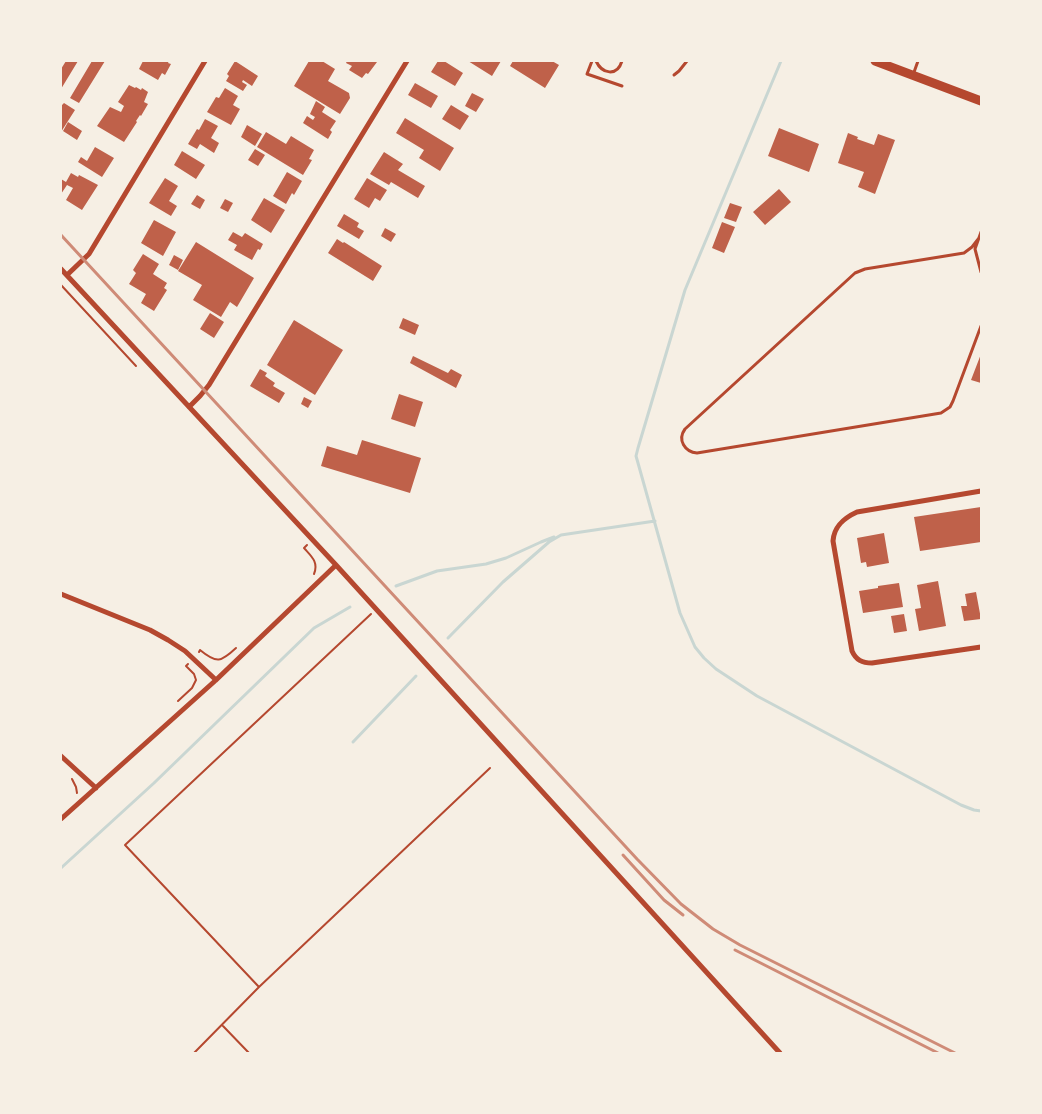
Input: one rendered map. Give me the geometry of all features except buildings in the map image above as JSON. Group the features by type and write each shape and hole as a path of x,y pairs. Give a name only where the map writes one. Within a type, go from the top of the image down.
{"main road":[{"path":"874,61 981,101"}],"street":[{"path":"68,275 88,254 205,61"},
{"path":"189,407 209,386 407,61"},
{"path":"61,268 336,565 780,1053"},
{"path":"981,491 857,512 845,518 838,526 833,541 852,651 854,656 861,662 872,663 981,647"},
{"path":"61,819 216,680 336,565"},
{"path":"61,594 150,630 185,651 216,680"},
{"path":"61,756 96,788"}],"lane":[{"path":"622,61 618,69 607,72 594,61 588,74 622,86"},
{"path":"674,75 687,61"},
{"path":"913,75 918,61"},
{"path":"981,232 975,249 981,272"},
{"path":"979,238 968,250 959,254 855,272 685,429 682,436 683,444 688,450 697,453 941,413 946,411 953,401 981,326"}],"path":[{"path":"61,285 136,366"},
{"path":"307,545 304,548 313,558 316,566 312,577"},
{"path":"259,987 125,845 376,609"},
{"path":"197,654 200,650 211,659 220,660 240,644"},
{"path":"175,704 192,688 195,682 196,677 186,666 189,663"},
{"path":"194,1053 259,987 490,768"},
{"path":"67,773 75,783 77,790 75,797"},
{"path":"222,1025 249,1053"}],"waterway":[{"path":"781,61 685,290 636,456 680,613 695,647 704,658 716,669 757,696 961,805 981,811"},
{"path":"448,638 503,582 549,542 561,535 655,521"},
{"path":"396,586 437,571 486,564 506,558 554,537"},
{"path":"61,868 154,783 314,628 350,607"},
{"path":"353,742 416,676"}],"railway":[{"path":"61,235 637,859 681,904 713,929 740,945 955,1053"},
{"path":"623,855 664,900 683,915"},
{"path":"735,950 938,1053"}]}
